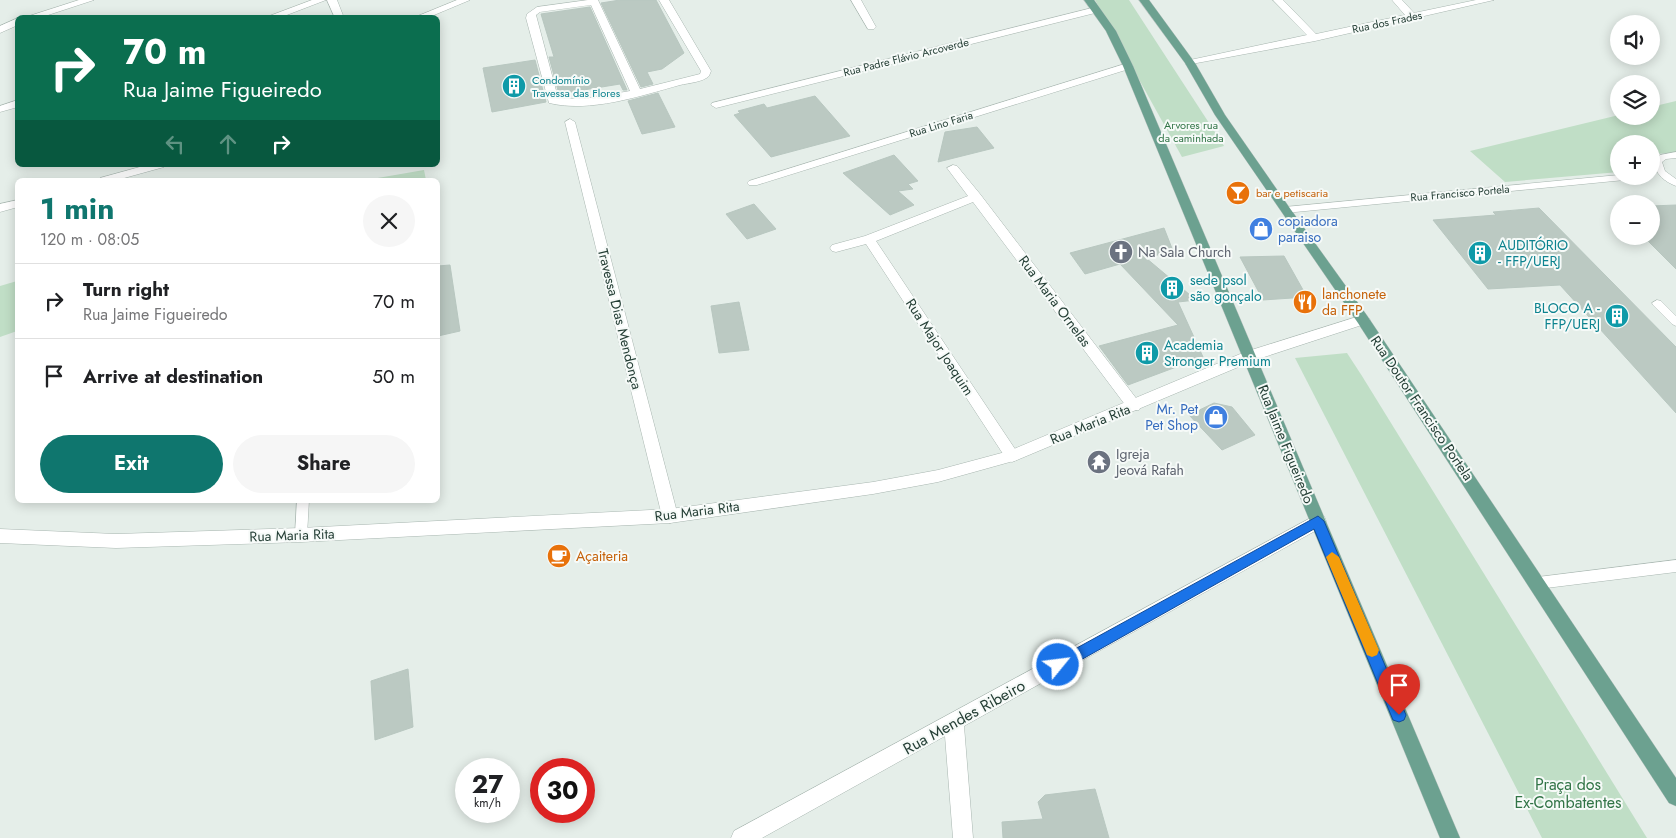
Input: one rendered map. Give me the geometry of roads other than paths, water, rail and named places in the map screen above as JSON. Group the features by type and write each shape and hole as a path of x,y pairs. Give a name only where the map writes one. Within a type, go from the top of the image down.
{"main road":[{"name":"Rua Doutor Francisco Portela","path":"1144,0 1190,63 1220,115 1363,320 1538,583 1676,796"},
{"name":"Rua Jaime Figueiredo","path":"1092,5 1111,31 1128,66 1450,838"}],"street":[{"path":"38,15 90,0"},
{"path":"277,15 321,0"},
{"path":"332,0 339,15"},
{"path":"425,15 465,0"},
{"path":"636,92 593,1 537,10 530,18 553,100 572,103 636,92 704,76 706,71 664,0"},
{"path":"856,0 871,27"},
{"path":"1278,0 1315,38"},
{"path":"1397,0 1412,17"},
{"name":"Rua dos Frades","path":"1190,63 1489,0"},
{"name":"Rua Padre Flávio Arcoverde","path":"716,105 1092,5"},
{"path":"0,30 15,22"},
{"name":"Rua Lino Faria","path":"753,183 1128,66"},
{"path":"0,109 15,104"},
{"name":"Travessa Dias Mendonça","path":"570,122 670,516"},
{"path":"111,178 153,167"},
{"name":"Rua Maria Ornelas","path":"953,168 1134,406"},
{"path":"836,248 869,239 976,197"},
{"path":"0,208 15,204"},
{"name":"Rua Major Joaquim","path":"869,239 1012,456"},
{"name":"Rua Maria Rita","path":"0,536 116,541 301,535 670,516 938,476 1012,456 1250,356 1363,320"},
{"name":"Rua Mendes Ribeiro","path":"741,838 954,723 1318,521"},
{"path":"954,723 963,838"}],"lane":[{"path":"1676,155 1663,157 1658,162 1658,167 1662,174 1676,183"},
{"name":"Rua Francisco Portela","path":"1285,210 1610,178"},
{"path":"1657,303 1676,322"},
{"path":"301,535 303,503"},
{"path":"1538,583 1676,566"}],"place":[{"name":"Condomínio Travessa das Flores","path":"514,86"},
{"name":"bar e petiscaria","path":"1238,193"},
{"name":"copiadora paraiso","path":"1261,229"},
{"name":"Na Sala Church","path":"1121,252"},
{"name":"AUDITÓRIO - FFP/UERJ","path":"1480,253"},
{"name":"sede psol são gonçalo","path":"1172,288"},
{"name":"lanchonete da FFP","path":"1305,302"},
{"name":"BLOCO A - FFP/UERJ","path":"1617,316"},
{"name":"Academia Stronger Premium","path":"1147,353"},
{"name":"Mr. Pet Pet Shop","path":"1216,417"},
{"name":"Igreja Jeová Rafah","path":"1099,462"},
{"name":"Açaiteria","path":"559,556"}],"park label":[{"name":"Arvores rua da caminhada","path":"1191,131"},
{"name":"Praça dos Ex-Combatentes","path":"1568,793"}]}
